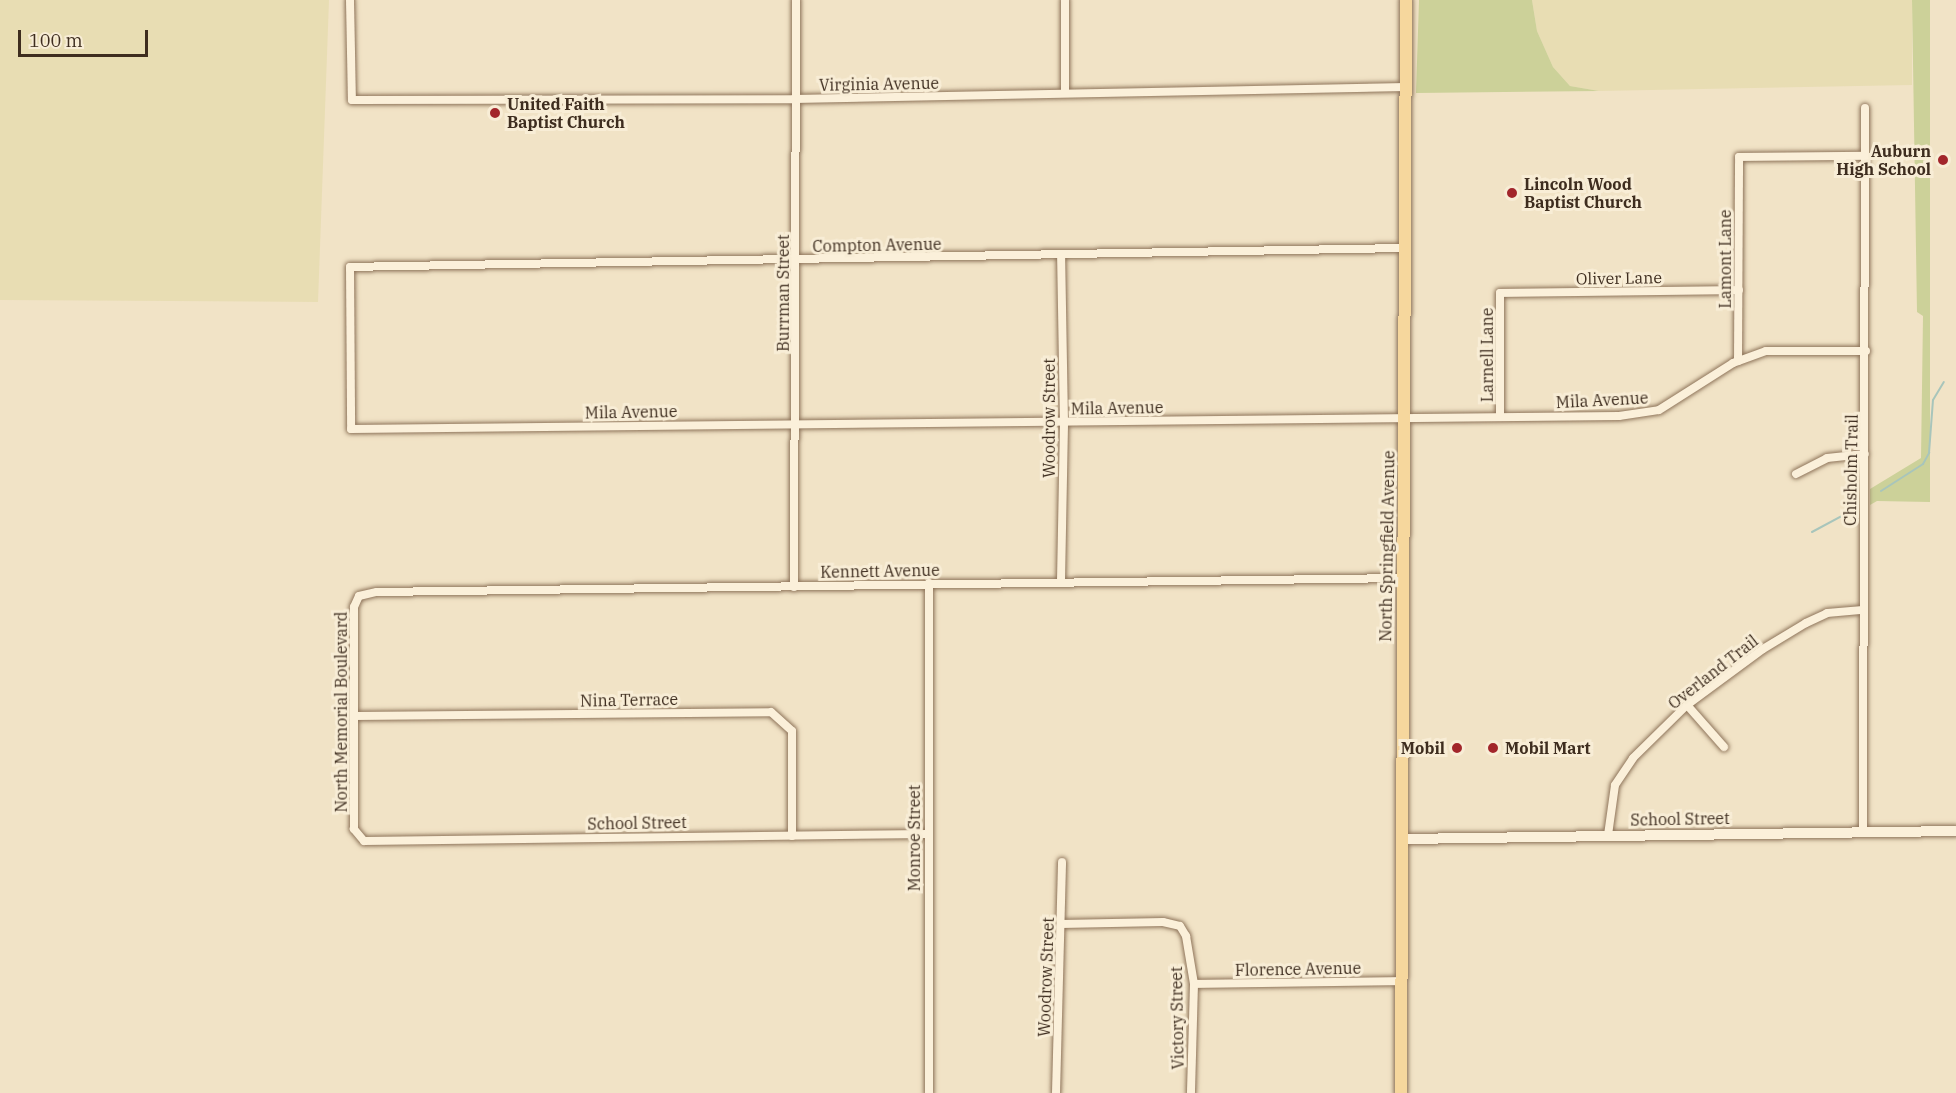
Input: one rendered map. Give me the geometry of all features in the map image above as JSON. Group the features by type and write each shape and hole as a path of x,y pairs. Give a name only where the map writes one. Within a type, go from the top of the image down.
{"main road":[{"name":"North Springfield Avenue","path":"1401,1093 1404,839 1402,579 1405,417 1403,248 1406,0"},
{"name":"School Street","path":"1404,839 1956,831"}],"street":[{"name":"Virginia Avenue","path":"351,0 352,100 794,99 1406,87"},
{"name":"Burrman Street","path":"794,587 797,259 794,99 796,0"},
{"path":"1065,0 1065,93"},
{"name":"Chisholm Trail","path":"1863,832 1865,108"},
{"name":"Lamont Lane","path":"1738,361 1739,157 1865,156"},
{"name":"Compton Avenue","path":"351,429 350,267 1061,256 1403,248"},
{"name":"Woodrow Street","path":"1061,256 1064,422 1061,581"},
{"name":"Oliver Lane","path":"1500,292 1739,290"},
{"name":"Larnell Lane","path":"1500,292 1500,417"},
{"name":"Mila Avenue","path":"351,429 1619,416 1659,410 1738,361 1766,351 1866,351"},
{"path":"1796,474 1827,458 1865,454"},
{"name":"Kennett Avenue","path":"359,596 377,591 794,587 1061,581 1402,579"},
{"name":"Monroe Street","path":"929,583 927,834 929,1093"},
{"name":"North Memorial Boulevard","path":"354,829 354,607 359,596"},
{"name":"Overland Trail","path":"1608,835 1615,785 1633,758 1687,705 1763,649 1806,623 1827,613 1863,610"},
{"path":"1687,705 1724,747"},
{"name":"Nina Terrace","path":"354,716 771,712 792,731 792,836"},
{"name":"School Street","path":"354,829 364,841 927,834"},
{"name":"Woodrow Street","path":"1056,1093 1062,862"},
{"name":"Victory Street","path":"1061,924 1163,922 1180,926 1186,936 1194,984 1191,1093"},
{"name":"Florence Avenue","path":"1194,984 1402,981"}],"shaded area":[{"path":"0,0 329,0 318,302 0,300"},
{"path":"1532,0 1912,0 1912,85 1599,91 1570,86 1553,67 1537,31"}],"green space":[{"path":"1419,0 1532,0 1537,31 1553,67 1570,86 1599,91 1416,93"},
{"path":"1912,0 1930,0 1930,502 1877,501 1870,505 1870,489 1921,458 1923,316 1917,312"}],"waterway":[{"path":"1881,491 1923,464 1929,453 1933,400 1944,382"},
{"path":"1812,532 1849,512"}],"place":[{"name":"United Faith Baptist Church","path":"495,113"},
{"name":"Auburn High School","path":"1943,160"},
{"name":"Lincoln Wood Baptist Church","path":"1512,193"},
{"name":"Mobil","path":"1457,748"},
{"name":"Mobil Mart","path":"1493,748"}]}
